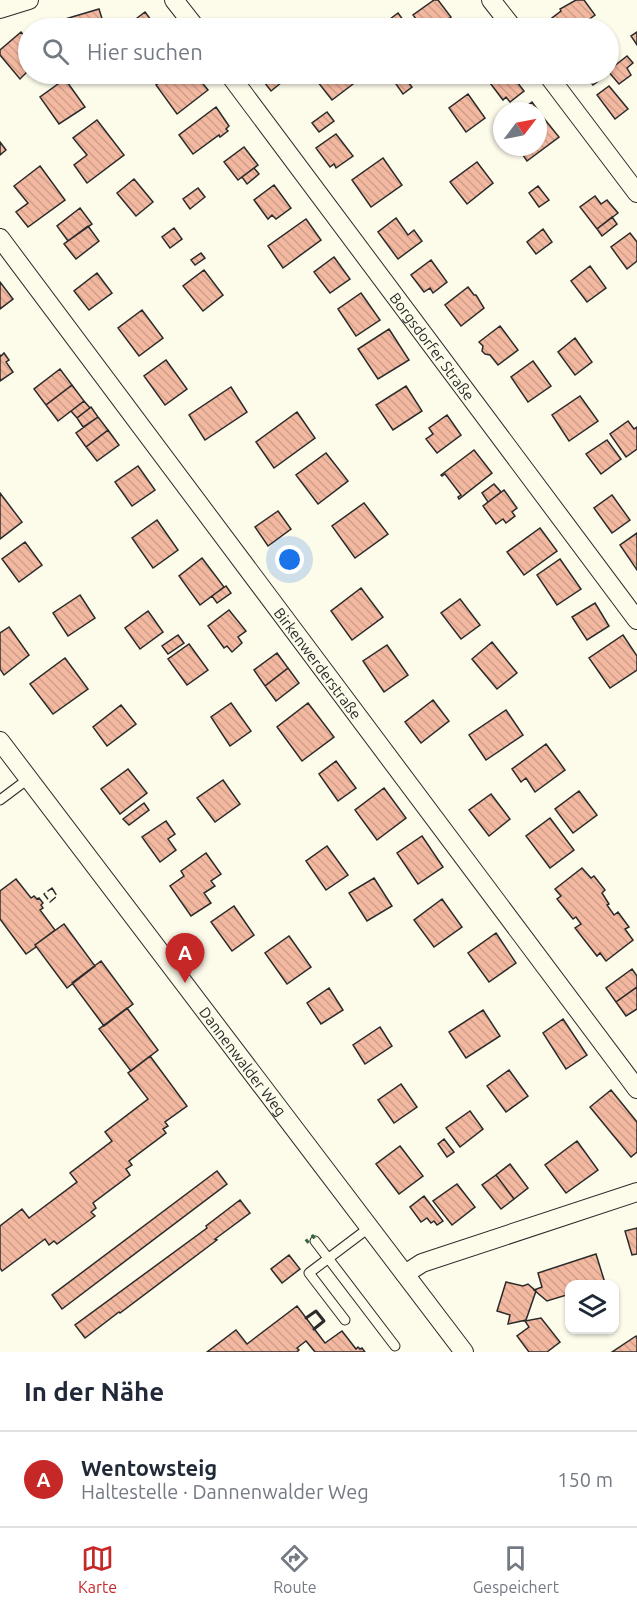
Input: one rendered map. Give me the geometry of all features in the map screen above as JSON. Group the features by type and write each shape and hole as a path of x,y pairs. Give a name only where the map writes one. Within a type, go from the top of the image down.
{"street":[{"path":"0,9 29,0"},
{"path":"174,0 188,18"},
{"path":"491,0 505,18"},
{"name":"Borgsdorfer Straße","path":"236,84 637,620"},
{"path":"555,84 637,193"},
{"name":"Birkenwerderstraße","path":"0,238 637,1089"},
{"name":"Dannenwalder Weg","path":"0,741 464,1352"},
{"path":"405,1274 422,1263 637,1192"}],"lane":[{"path":"0,800 28,779"},
{"path":"345,1320 309,1273 370,1227"},
{"path":"315,1241 395,1346"}],"building":[{"path":"434,0 438,0 451,17 415,18 413,15"},
{"path":"576,0 584,0 595,15 591,18 552,18 561,11 560,9"},
{"path":"99,9 102,18 69,18"},
{"path":"145,12 150,18 137,18"},
{"path":"398,13 402,18 391,18"},
{"path":"637,32 637,45 631,36"},
{"path":"18,35 18,77 0,55 0,50"},
{"path":"627,56 633,63 627,68 631,75 619,84 619,62"},
{"path":"58,84 69,84 85,107 59,124 40,97"},
{"path":"203,84 208,90 177,114 156,85"},
{"path":"266,84 280,84 271,91"},
{"path":"319,84 353,84 332,100"},
{"path":"396,84 410,84 412,87 403,94"},
{"path":"491,84 519,84 524,91 510,102 506,97 503,100"},
{"path":"609,86 628,109 615,119 597,95"},
{"path":"468,94 485,118 466,132 449,108"},
{"path":"216,107 229,126 226,129 228,131 193,154 179,135"},
{"path":"327,112 334,121 319,132 312,123"},
{"path":"97,120 124,155 87,183 74,165 87,155 73,138"},
{"path":"547,122 559,137 547,146"},
{"path":"336,134 353,156 336,168 334,164 330,167 316,148"},
{"path":"0,142 6,150 0,155"},
{"path":"244,147 258,165 238,180 224,162"},
{"path":"524,156 534,156 527,161"},
{"path":"383,158 402,185 371,207 352,180"},
{"path":"477,162 493,183 467,204 450,182"},
{"path":"40,166 65,200 28,227 16,212 28,203 14,186"},
{"path":"254,168 259,174 247,184 242,177"},
{"path":"134,179 153,202 136,216 117,193"},
{"path":"274,185 291,208 276,219 272,215 268,219 254,200"},
{"path":"538,186 549,200 539,207 529,193"},
{"path":"198,188 205,197 190,209 183,199"},
{"path":"595,196 601,204 607,200 618,213 597,229 580,207"},
{"path":"80,208 92,224 68,241 57,226"},
{"path":"612,217 617,224 602,236 597,229"},
{"path":"396,218 408,235 414,230 422,241 398,259 378,232"},
{"path":"306,219 321,240 283,268 268,246"},
{"path":"88,226 99,241 76,259 64,244"},
{"path":"174,228 182,239 170,248 162,237"},
{"path":"543,229 552,242 536,254 527,242"},
{"path":"630,233 637,242 637,261 627,269 611,247"},
{"path":"201,253 205,258 195,265 191,260"},
{"path":"334,257 350,279 330,293 314,272"},
{"path":"431,260 447,282 433,293 430,288 424,292 411,275"},
{"path":"590,266 606,288 587,302 571,281"},
{"path":"204,270 223,295 203,311 183,286"},
{"path":"97,273 112,293 89,310 74,291"},
{"path":"0,282 13,299 0,309"},
{"path":"468,287 484,308 461,326 445,305"},
{"path":"361,293 380,320 356,336 338,309"},
{"path":"142,310 163,338 139,356 118,328"},
{"path":"500,326 518,350 498,365 490,355 482,351 483,346 479,342"},
{"path":"389,329 409,360 378,379 358,349"},
{"path":"575,338 592,362 575,375 558,352"},
{"path":"4,353 9,360 6,362 13,372 0,381 0,355"},
{"path":"166,360 187,389 165,405 144,376"},
{"path":"533,361 551,386 528,402 511,377"},
{"path":"60,369 72,385 46,405 34,389"},
{"path":"72,385 84,401 58,421 46,405"},
{"path":"406,386 422,411 393,430 376,405"},
{"path":"231,387 247,412 205,440 189,415"},
{"path":"580,396 598,421 569,441 552,415"},
{"path":"84,401 90,408 77,418 71,411"},
{"path":"91,407 98,417 83,427 77,418"},
{"path":"297,412 315,438 274,468 256,442"},
{"path":"447,415 461,435 437,453 426,439 433,434 429,428"},
{"path":"98,417 108,430 86,447 76,433"},
{"path":"628,421 634,429 637,427 637,449 626,457 610,434"},
{"path":"108,430 119,445 97,461 86,447"},
{"path":"607,440 621,459 601,474 586,454"},
{"path":"474,450 492,473 459,499 461,495 445,474 441,475"},
{"path":"326,453 348,481 318,504 296,475"},
{"path":"138,466 155,490 132,506 115,482"},
{"path":"494,484 501,492 488,502 482,493"},
{"path":"504,490 517,508 512,512 515,516 506,523 503,519 496,524 483,506"},
{"path":"0,493 22,522 0,539"},
{"path":"612,495 630,520 612,533 594,508"},
{"path":"364,503 388,534 355,558 332,526"},
{"path":"278,511 291,529 268,546 255,527"},
{"path":"157,520 178,550 153,568 132,538"},
{"path":"540,528 557,551 524,575 507,552"},
{"path":"637,533 637,570 620,545"},
{"path":"25,542 42,565 19,582 2,559"},
{"path":"202,558 224,587 200,605 179,576"},
{"path":"560,559 581,589 557,605 537,575"},
{"path":"226,586 231,593 217,603 212,596"},
{"path":"361,588 383,617 352,640 331,611"},
{"path":"80,595 95,618 68,636 53,613"},
{"path":"460,599 480,625 461,639 441,613"},
{"path":"595,603 609,626 587,640 572,617"},
{"path":"229,610 246,631 238,637 242,643 232,652 227,646 224,648 208,626"},
{"path":"148,611 163,632 140,649 125,628"},
{"path":"9,627 29,655 4,675 0,669 0,633"},
{"path":"178,635 184,643 168,654 162,646"},
{"path":"623,635 637,656 637,670 610,688 589,658"},
{"path":"492,642 517,673 497,689 472,659"},
{"path":"189,644 208,670 187,685 168,659"},
{"path":"387,645 408,675 384,692 363,661"},
{"path":"277,653 288,668 265,686 254,670"},
{"path":"65,658 88,689 53,714 30,684"},
{"path":"288,668 299,683 276,701 265,686"},
{"path":"433,700 449,721 421,743 405,722"},
{"path":"231,703 251,731 230,746 211,717"},
{"path":"308,703 334,737 302,761 277,727"},
{"path":"121,705 136,724 107,746 93,727"},
{"path":"506,710 523,735 486,760 469,735"},
{"path":"546,744 565,770 535,792 526,778 521,782 512,769"},
{"path":"336,761 356,788 338,801 319,774"},
{"path":"128,769 147,793 120,814 101,789"},
{"path":"223,780 240,804 215,822 197,798"},
{"path":"384,788 406,818 377,840 355,810"},
{"path":"579,791 597,815 573,833 555,809"},
{"path":"491,794 510,819 489,836 469,810"},
{"path":"144,803 149,810 129,825 123,819"},
{"path":"550,818 574,850 550,868 526,836"},
{"path":"166,821 175,834 168,839 176,850 160,862 142,837"},
{"path":"422,836 443,867 418,884 397,853"},
{"path":"327,846 348,875 326,890 306,861"},
{"path":"206,853 221,874 211,881 215,886 204,893 211,903 191,916 170,886 184,876 181,871"},
{"path":"582,868 591,878 594,876 605,890 602,893 609,904 607,905 614,915 618,912 629,927 625,929 633,940 606,961 600,953 597,956 575,928 581,924 576,917 573,919 557,899 561,896 555,889"},
{"path":"374,878 392,906 367,921 349,893"},
{"path":"16,879 31,898 34,896 39,898 43,903 41,905 43,908 40,910 55,930 26,954 0,919 0,891"},
{"path":"442,899 462,927 434,947 414,920"},
{"path":"234,906 254,935 232,951 211,922"},
{"path":"64,924 95,966 67,988 35,945"},
{"path":"496,933 516,963 489,982 468,953"},
{"path":"289,936 311,967 287,984 265,953"},
{"path":"101,961 133,1004 104,1026 72,983"},
{"path":"632,969 637,976 637,987 616,1002 606,988"},
{"path":"637,987 637,1009 626,1016 616,1002"},
{"path":"329,988 343,1010 321,1024 307,1003"},
{"path":"127,1008 158,1050 131,1071 99,1029"},
{"path":"483,1010 500,1036 466,1058 449,1032"},
{"path":"563,1019 587,1055 566,1069 543,1033"},
{"path":"380,1027 392,1046 365,1064 353,1045"},
{"path":"150,1056 187,1106 165,1122 168,1126 163,1129 166,1133 129,1161 132,1165 126,1169 130,1175 93,1203 96,1208 91,1212 95,1216 57,1244 54,1241 49,1245 45,1239 2,1271 0,1268 0,1226 22,1209 29,1218 77,1182 70,1173 112,1141 105,1132 148,1099 128,1073"},
{"path":"509,1070 528,1096 506,1112 487,1086"},
{"path":"401,1084 417,1107 394,1123 378,1100"},
{"path":"611,1090 637,1122 637,1152 631,1157 590,1107"},
{"path":"470,1111 483,1129 460,1147 446,1128"},
{"path":"444,1139 454,1152 447,1157 438,1144"},
{"path":"577,1141 598,1170 566,1193 545,1165"},
{"path":"400,1146 423,1176 399,1194 376,1164"},
{"path":"510,1164 528,1188 514,1199 496,1175"},
{"path":"217,1171 227,1184 62,1309 52,1295"},
{"path":"496,1175 514,1199 501,1209 482,1185"},
{"path":"457,1184 475,1207 452,1225 433,1201"},
{"path":"424,1196 443,1221 437,1225 434,1221 431,1223 427,1218 421,1222 410,1207"},
{"path":"240,1200 250,1213 85,1338 75,1325 207,1228 206,1226"},
{"path":"637,1228 637,1254 632,1255 625,1231"},
{"path":"596,1254 604,1280 565,1280 565,1296 547,1301 534,1290 542,1287 538,1273"},
{"path":"289,1255 300,1269 282,1283 271,1269"},
{"path":"506,1282 523,1286 528,1284 536,1291 526,1320 508,1324 510,1315 497,1311"},
{"path":"297,1306 325,1343 342,1331 356,1349 362,1348 365,1352 315,1352 306,1341 297,1348 299,1350 297,1352 207,1352 236,1330 247,1344"},
{"path":"541,1318 560,1342 547,1352 529,1352 517,1336 529,1327 525,1321"},
{"path":"636,1336 637,1352 612,1352"}],"hedge":[{"path":"306,1242 318,1233"}],"fence":[{"path":"52,888 57,896 50,902 44,894 52,888"}],"wall":[{"path":"306,1318 316,1311 324,1321 314,1329"}],"place":[{"name":"Wentowsteig","path":"185,983"}]}
